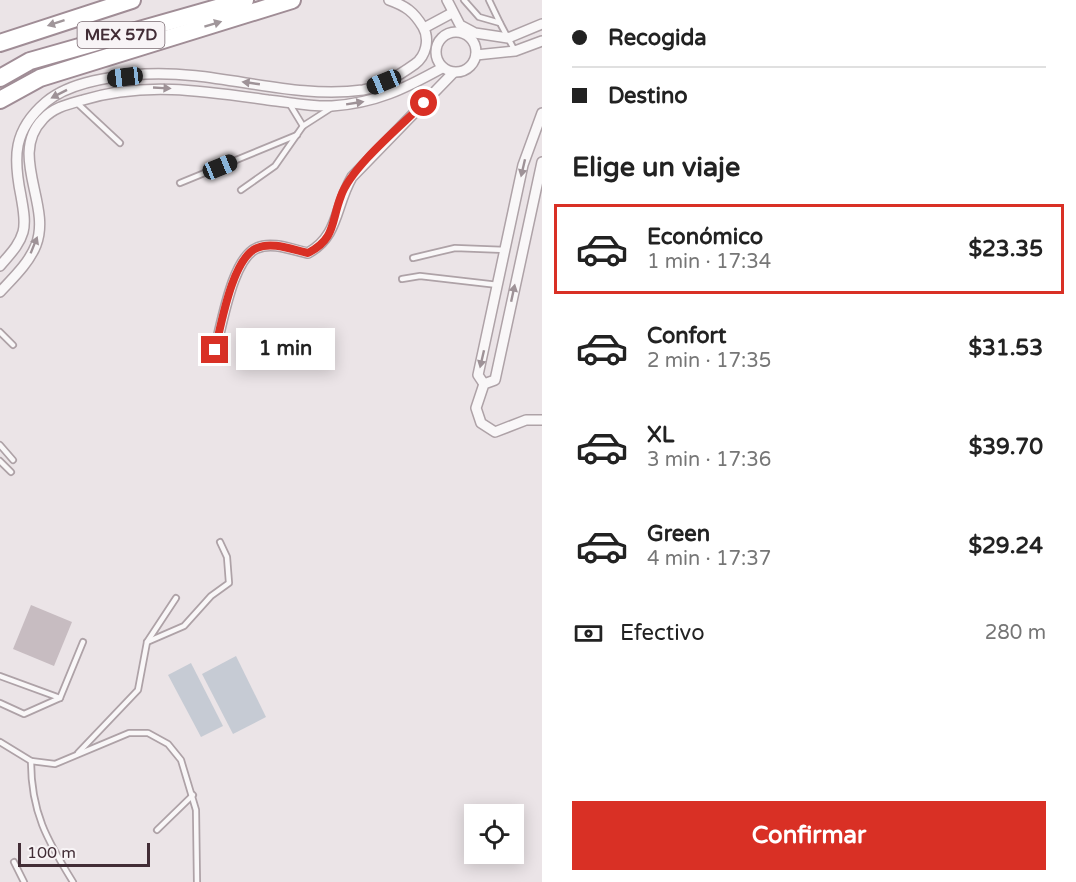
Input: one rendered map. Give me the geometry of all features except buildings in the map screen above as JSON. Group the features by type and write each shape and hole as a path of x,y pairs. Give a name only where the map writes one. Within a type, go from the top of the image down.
{"highway":[{"name":"MEX 57D","path":"0,43 132,0"},
{"name":"MEX 57D","path":"0,78 30,61 245,0"},
{"path":"0,100 40,78 292,0"}],"street":[{"path":"0,266 18,244 23,231 23,206 15,152 24,129 45,103 56,95 77,86 104,79 145,74 195,75 317,91 365,89 402,73 420,60 426,50 427,38 424,28 409,8 389,0"},
{"path":"447,0 460,29 473,35 508,38 542,24"},
{"path":"424,28 452,13"},
{"path":"427,38 443,36 460,29"},
{"path":"215,350 237,272 248,255 258,247 277,246 308,253 322,246 334,226 341,195 352,177 453,73 466,70 476,56 473,35"},
{"path":"443,36 437,45 436,55 442,68 453,73"},
{"path":"476,56 515,51 542,40"},
{"path":"426,50 436,55"},
{"path":"0,292 19,272 36,246 41,223 30,176 29,149 36,126 51,111 109,92 156,87 289,103 335,105 385,97 442,68"},
{"path":"104,79 109,92"},
{"path":"268,99 273,86"},
{"path":"484,384 478,375 523,165 542,113"},
{"path":"484,384 495,380 542,162"},
{"path":"513,219 528,222"},
{"path":"484,384 476,408 481,423 495,432 526,420 542,420"}],"lane":[{"path":"464,0 479,17 500,23"},
{"path":"489,0 515,51"},
{"path":"76,102 120,143"},
{"path":"289,103 303,126"},
{"path":"241,190 275,166 303,126 335,105"},
{"path":"180,183 297,135"},
{"path":"413,258 455,248 506,250"},
{"path":"402,279 420,276 498,285"},
{"path":"0,332 13,345"},
{"path":"0,446 13,460"},
{"path":"0,461 10,472"},
{"path":"147,642 184,626 211,596 229,583 227,557 220,542"},
{"path":"76,755 138,690 147,642 176,598"},
{"path":"0,703 24,714 60,698 83,642"},
{"path":"0,676 60,698"},
{"path":"0,741 31,761 55,764 129,733 148,733 168,744 181,760 193,795 196,810 197,882"},
{"path":"31,761 35,809 45,837 73,882"},
{"path":"157,830 193,795"},
{"path":"14,862 24,882"}],"shaded area":[{"path":"236,656 266,717 233,734 202,674"},
{"path":"191,663 223,726 201,737 168,675"}],"route":[{"path":"215,350 237,272 248,255 258,247 277,246 308,253 322,246 334,226 341,195 352,177 424,103"}]}
